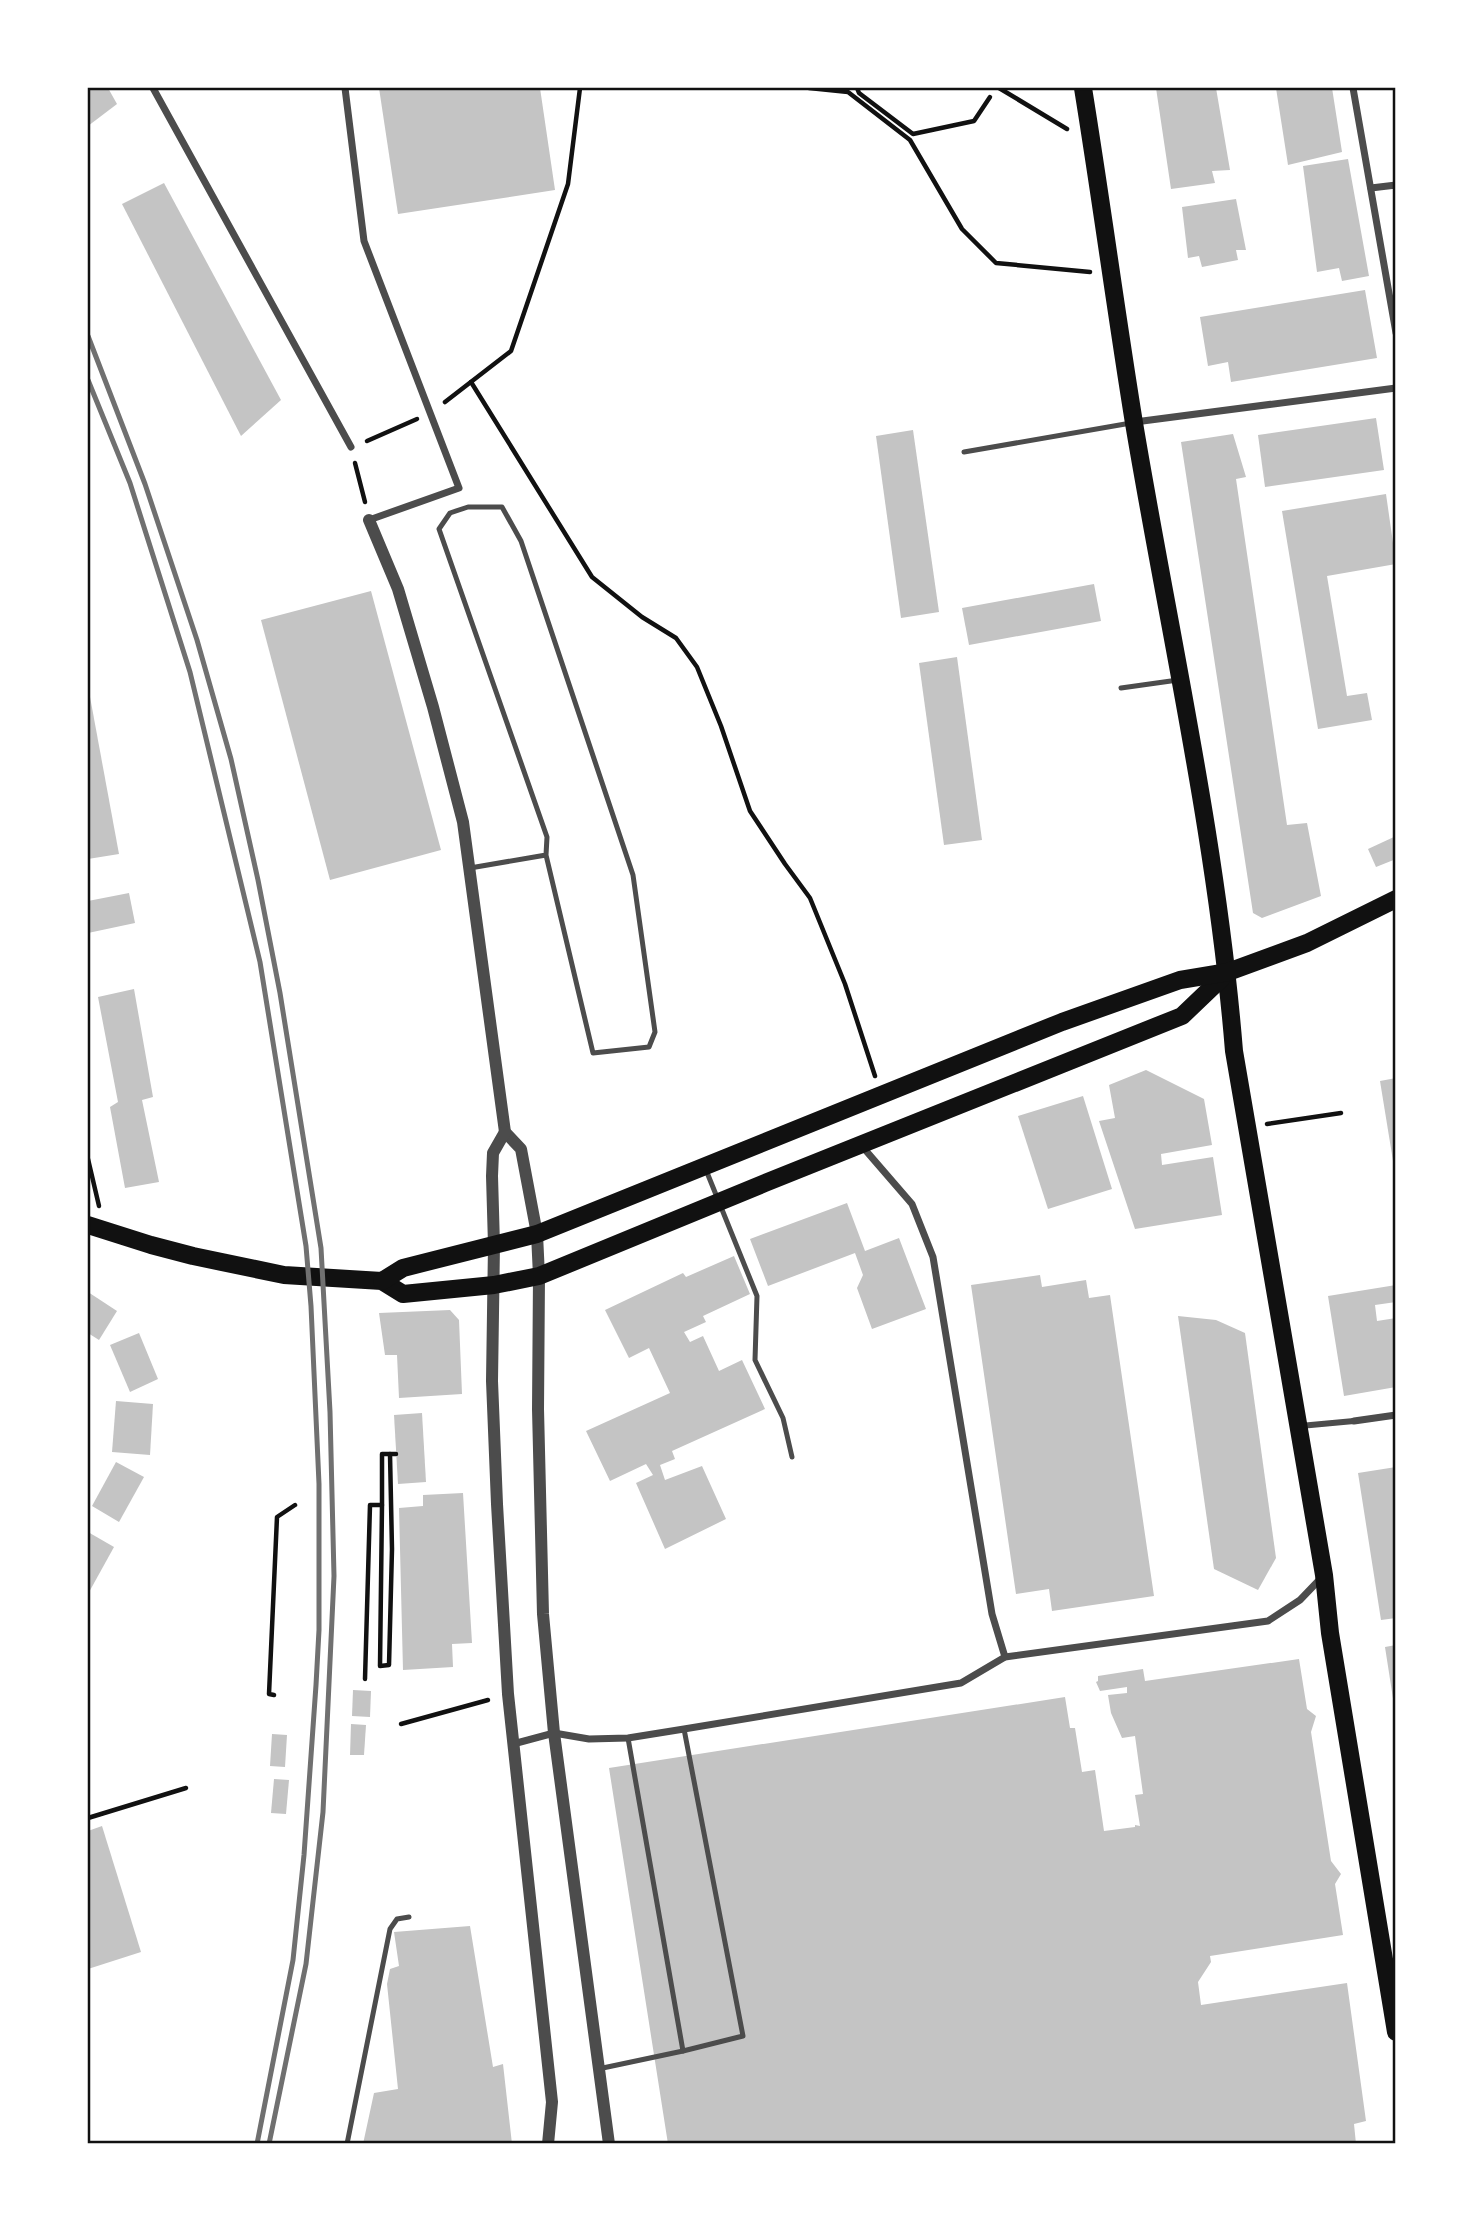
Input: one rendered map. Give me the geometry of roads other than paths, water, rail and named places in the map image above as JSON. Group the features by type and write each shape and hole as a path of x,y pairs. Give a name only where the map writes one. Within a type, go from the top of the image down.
{"main road":[{"path":"1083,88 1134,422 1181,679 1228,972 1234,1051 1324,1575 1330,1633 1395,2032"},
{"path":"382,1281 403,1268 537,1234 1100,1009 1180,981 1228,972 1327,935 1395,900"},
{"path":"96,1228 193,1256 284,1275 382,1281 403,1294 494,1285 539,1276 1182,1016 1228,972"}],"street":[{"path":"153,88 351,447"},
{"path":"345,88 364,241 459,488 369,520 398,589 463,822 505,1132 521,1149 537,1234 543,1614 554,1732 609,2144"},
{"path":"1353,88 1395,333"},
{"path":"1371,188 1395,184"},
{"path":"1134,422 1395,388"},
{"path":"505,1132 493,1153 492,1381 508,1694 552,2102 548,2144"},
{"path":"861,1145 912,1204 933,1257 992,1614 1006,1657"},
{"path":"1299,1427 1395,1415"},
{"path":"513,1744 554,1732 589,1739 628,1738 684,1729 961,1683 1006,1657 1268,1621 1300,1600 1324,1575"}],"lane":[{"path":"964,452 1134,422"},
{"path":"468,506 502,507 521,541 592,749 633,874 655,1032 649,1047 593,1053 546,855 547,837 439,529 450,513 468,506"},
{"path":"1121,688 1181,679"},
{"path":"470,868 546,855"},
{"path":"705,1167 757,1296 755,1360 783,1418 792,1457"},
{"path":"598,2069 743,2036 684,1729"},
{"path":"628,1738 683,2051"},
{"path":"346,2144 390,1929 397,1919 410,1917"}],"railway":[{"path":"88,336 145,484 197,640 231,759 280,993 321,1248 330,1412 334,1576 323,1812 306,1964 269,2144"},
{"path":"88,380 130,483 190,672 260,962 306,1246 319,1484 319,1630 316,1685 304,1855 293,1960 257,2144"}]}
